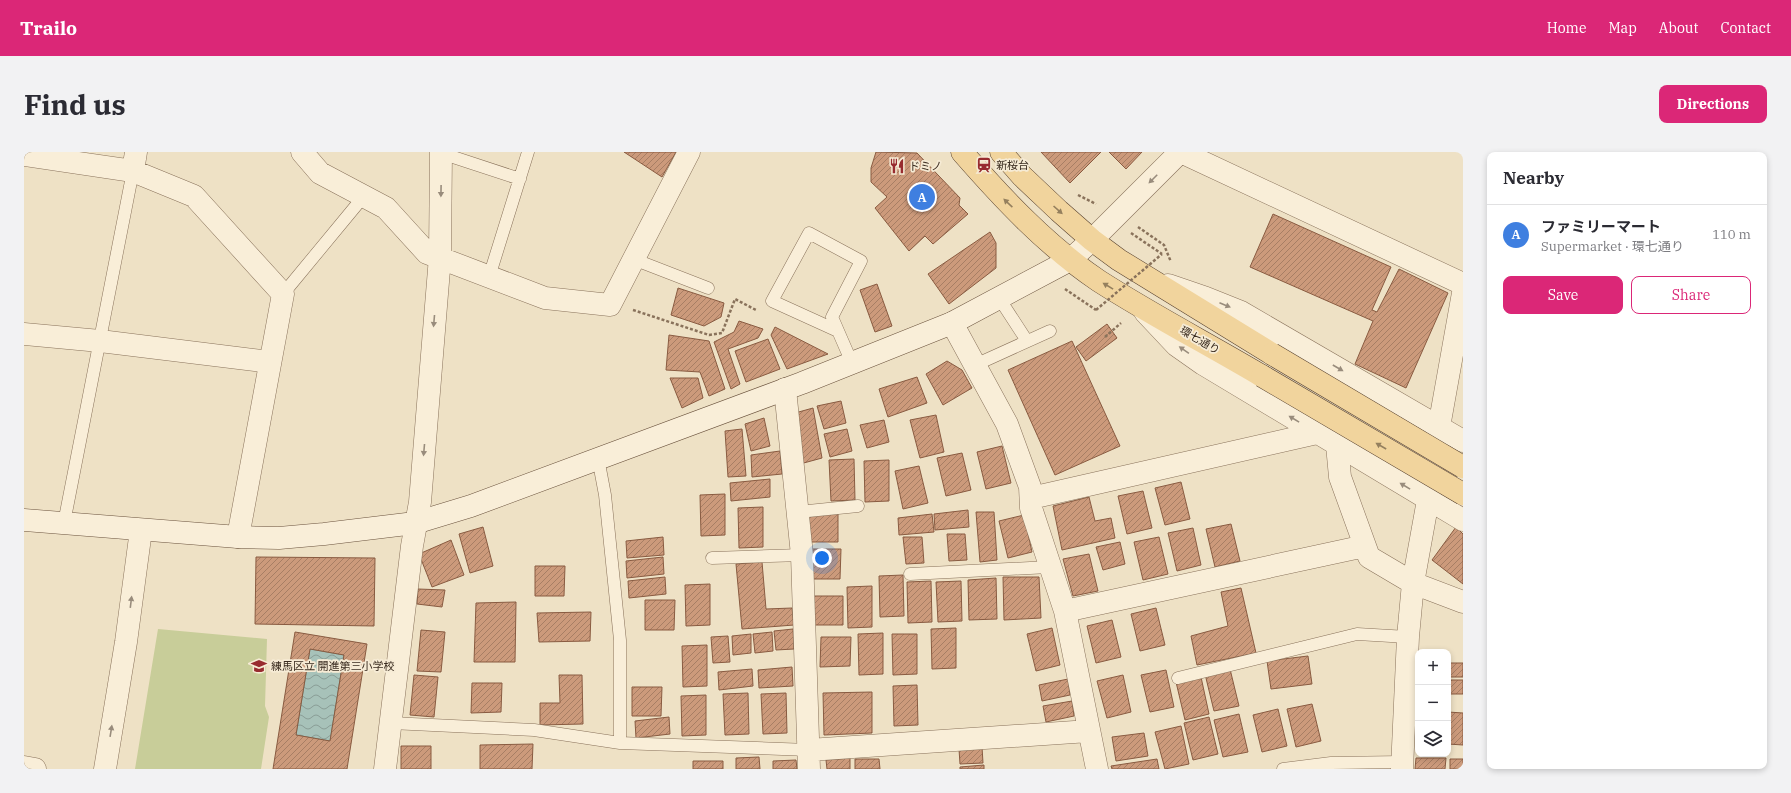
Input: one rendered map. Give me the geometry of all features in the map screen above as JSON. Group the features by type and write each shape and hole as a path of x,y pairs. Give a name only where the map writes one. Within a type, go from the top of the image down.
{"main road":[{"name":"環七通り","path":"962,152 1000,196 1070,260 1099,281 1463,494"},
{"path":"1001,152 1022,176 1092,240 1119,260 1272,354 1463,467"}],"street":[{"path":"302,152 320,173 386,208 427,253 545,298 610,305 690,152"},
{"path":"385,769 416,523 420,502 440,258 441,152"},
{"path":"24,520 238,537 279,538 416,523 471,506 786,389 952,323 1070,260 1181,152 1463,284"},
{"path":"24,156 135,162 194,196 283,294 238,537"},
{"path":"1148,279 1206,298 1241,312 1463,441"},
{"path":"1402,766 1412,583 1428,500 1439,427 1463,293"},
{"path":"1137,303 1176,345 1203,364 1463,520"},
{"path":"952,323 1007,424 1030,487 1031,508 1065,611 1097,769"},
{"path":"24,334 100,341 270,362"},
{"path":"786,389 802,555 809,760 1090,731"},
{"path":"1031,498 1317,433"},
{"path":"1337,445 1340,478 1369,557 1412,583 1463,602"},
{"path":"105,769 126,642 141,530"},
{"path":"1065,611 1365,546"},
{"path":"24,767 35,769"}],"lane":[{"path":"441,152 520,179"},
{"path":"489,277 528,152"},
{"path":"64,523 135,162"},
{"path":"283,294 364,196"},
{"path":"838,331 772,300 809,233 861,261 832,317 852,363"},
{"path":"633,259 708,288"},
{"path":"999,298 1027,341"},
{"path":"975,365 1050,331"},
{"path":"598,458 605,495 620,640 620,743"},
{"path":"798,512 858,506"},
{"path":"712,558 802,555"},
{"path":"910,574 1050,567"},
{"path":"1178,678 1357,634 1408,637"},
{"path":"391,723 534,730 620,743 809,760"},
{"path":"1283,769 1331,763 1402,766"}],"path":[{"path":"1072,190 1083,198 1097,205"},
{"path":"1062,286 1096,310 1162,254 1130,232"},
{"path":"610,305 621,306 709,335 722,333 735,299 763,314"},
{"path":"1105,337 1121,323"}],"green space":[{"path":"158,629 267,639 265,706 269,717 261,769 135,769"}],"water":[{"path":"310,649 344,655 330,741 296,735"}],"building":[{"path":"624,152 676,152 662,177"},
{"path":"876,152 917,153 960,198 959,205 968,214 933,244 925,236 909,251 875,208 887,197 871,182 871,168"},
{"path":"1041,152 1101,152 1070,183"},
{"path":"1109,152 1142,152 1126,169"},
{"path":"1273,214 1391,267 1372,310 1377,312 1399,269 1448,293 1406,388 1355,364 1373,321 1250,267"},
{"path":"990,232 996,243 996,268 949,304 928,274"},
{"path":"877,284 892,326 875,332 860,290"},
{"path":"678,288 724,303 721,317 704,326 671,315"},
{"path":"739,321 763,329 758,338 728,349 740,384 731,389 714,342 734,332"},
{"path":"1107,324 1117,338 1086,361 1076,347"},
{"path":"775,327 828,354 787,369 771,335"},
{"path":"669,335 709,341 725,389 709,396 700,372 666,370"},
{"path":"768,339 780,369 746,382 735,351"},
{"path":"1072,341 1120,446 1055,475 1008,370"},
{"path":"947,361 962,370 972,388 943,405 926,374"},
{"path":"917,377 927,403 888,417 879,389"},
{"path":"670,378 698,378 703,398 682,408"},
{"path":"841,401 846,423 824,429 817,406"},
{"path":"813,408 822,458 800,464 795,413"},
{"path":"936,415 944,452 920,458 910,420"},
{"path":"764,418 770,446 751,451 745,424"},
{"path":"884,420 889,442 867,448 860,425"},
{"path":"742,429 746,476 728,477 725,431"},
{"path":"847,429 852,451 830,457 824,434"},
{"path":"1002,446 1011,483 986,489 977,452"},
{"path":"780,451 782,474 752,477 751,455"},
{"path":"962,453 971,490 946,496 937,458"},
{"path":"854,459 855,500 831,501 829,460"},
{"path":"889,460 889,501 865,502 864,461"},
{"path":"919,466 928,503 903,509 895,471"},
{"path":"770,479 770,497 731,501 730,483"},
{"path":"1181,482 1190,519 1165,525 1155,488"},
{"path":"1143,491 1152,528 1127,534 1118,496"},
{"path":"725,494 725,535 701,536 700,495"},
{"path":"1089,497 1095,521 1111,518 1115,538 1062,550 1053,506"},
{"path":"763,507 763,547 739,548 738,508"},
{"path":"968,510 969,527 935,530 934,514"},
{"path":"808,512 838,512 838,542 808,542"},
{"path":"976,512 994,512 997,560 980,562"},
{"path":"932,514 934,532 899,535 898,518"},
{"path":"1024,515 1032,552 1008,558 999,521"},
{"path":"1231,524 1240,561 1215,567 1206,529"},
{"path":"483,527 493,566 470,573 459,534"},
{"path":"1456,527 1463,534 1463,584 1432,560"},
{"path":"1193,528 1201,565 1177,571 1168,533"},
{"path":"947,534 965,534 967,560 949,561"},
{"path":"663,537 664,555 627,558 626,541"},
{"path":"903,537 922,537 924,563 906,564"},
{"path":"1159,537 1168,574 1143,580 1134,542"},
{"path":"451,540 464,575 432,587 419,554"},
{"path":"1120,542 1125,564 1103,570 1096,547"},
{"path":"811,549 841,549 840,579 810,579"},
{"path":"1089,554 1098,591 1073,596 1063,559"},
{"path":"256,557 375,558 374,626 255,624"},
{"path":"663,557 664,574 627,578 626,561"},
{"path":"762,562 766,609 792,608 794,625 742,629 736,564"},
{"path":"535,566 565,566 564,596 535,596"},
{"path":"903,575 904,616 880,617 879,576"},
{"path":"665,577 666,594 629,598 628,581"},
{"path":"1003,577 1039,577 1041,618 1004,620"},
{"path":"996,578 997,619 969,620 968,580"},
{"path":"931,581 932,622 908,623 907,582"},
{"path":"961,581 962,621 938,622 936,582"},
{"path":"710,584 710,625 686,626 685,585"},
{"path":"872,586 872,627 848,628 847,587"},
{"path":"1241,588 1256,653 1197,665 1191,636 1228,626 1221,592"},
{"path":"418,589 445,590 442,607 417,604"},
{"path":"813,596 843,596 843,625 813,625"},
{"path":"645,600 675,600 674,630 645,630"},
{"path":"516,602 515,662 474,662 476,603"},
{"path":"1156,608 1165,645 1140,651 1131,614"},
{"path":"591,612 590,641 539,642 537,613"},
{"path":"1112,620 1121,657 1096,663 1087,626"},
{"path":"956,628 956,668 932,669 931,629"},
{"path":"1052,628 1060,665 1036,671 1027,634"},
{"path":"793,629 794,649 776,650 774,631"},
{"path":"421,630 445,632 441,672 417,671"},
{"path":"295,632 367,644 347,769 273,769","holes":["310,649 344,655 330,741 296,735"]},
{"path":"772,632 773,651 755,653 753,634"},
{"path":"883,633 883,674 859,675 858,634"},
{"path":"751,634 751,653 733,655 732,636"},
{"path":"892,634 917,634 917,674 893,675"},
{"path":"728,636 730,662 713,663 711,637"},
{"path":"821,637 851,637 850,666 820,667"},
{"path":"707,645 707,686 683,687 682,646"},
{"path":"1308,656 1312,684 1271,689 1267,661"},
{"path":"1451,663 1463,663 1463,677 1451,677"},
{"path":"792,667 793,686 759,688 758,670"},
{"path":"752,669 753,686 719,690 718,672"},
{"path":"1230,669 1239,706 1214,711 1205,674"},
{"path":"1166,670 1174,707 1150,712 1141,675"},
{"path":"414,675 438,677 434,717 410,715"},
{"path":"559,675 582,675 583,724 540,725 540,703 560,703"},
{"path":"1123,675 1131,712 1107,718 1097,681"},
{"path":"1201,677 1209,714 1185,720 1176,682"},
{"path":"1068,679 1070,695 1042,701 1039,685"},
{"path":"1451,680 1463,680 1463,694 1451,694"},
{"path":"472,683 502,683 501,712 471,713"},
{"path":"917,685 918,725 894,726 893,686"},
{"path":"632,687 662,687 661,716 632,716"},
{"path":"872,692 872,733 824,735 823,693"},
{"path":"748,693 749,734 725,735 723,694"},
{"path":"786,693 787,733 763,734 761,694"},
{"path":"706,695 706,735 682,736 681,696"},
{"path":"1072,701 1074,716 1046,722 1043,706"},
{"path":"1312,704 1321,741 1296,747 1287,709"},
{"path":"1278,709 1287,746 1262,752 1253,715"},
{"path":"1451,712 1463,713 1463,745 1451,744"},
{"path":"1239,714 1248,752 1223,757 1214,720"},
{"path":"669,717 670,734 636,738 635,721"},
{"path":"1209,717 1218,754 1193,760 1184,723"},
{"path":"1181,726 1189,764 1165,769 1155,732"},
{"path":"1144,733 1148,756 1116,761 1112,737"},
{"path":"533,744 532,769 480,769 480,745"},
{"path":"401,746 431,746 431,769 401,769"},
{"path":"982,747 983,763 960,764 959,749"},
{"path":"759,757 760,769 736,769 736,758"},
{"path":"850,758 850,769 827,769 826,760"},
{"path":"1416,758 1446,758 1445,769 1415,769"},
{"path":"855,759 879,759 880,769 855,769"},
{"path":"1157,759 1159,769 1112,769 1111,766"},
{"path":"1450,759 1463,759 1463,769 1450,769"},
{"path":"796,760 797,769 773,769 773,761"},
{"path":"693,761 723,761 723,769 693,769"},
{"path":"984,765 984,769 960,769 960,767"}],"place":[{"name":"新桜台","path":"984,165"},
{"name":"ドミノ","path":"897,166"},
{"name":"ファミリーマート","path":"922,197"},
{"name":"練馬区立 開進第三小学校","path":"259,666"}]}
